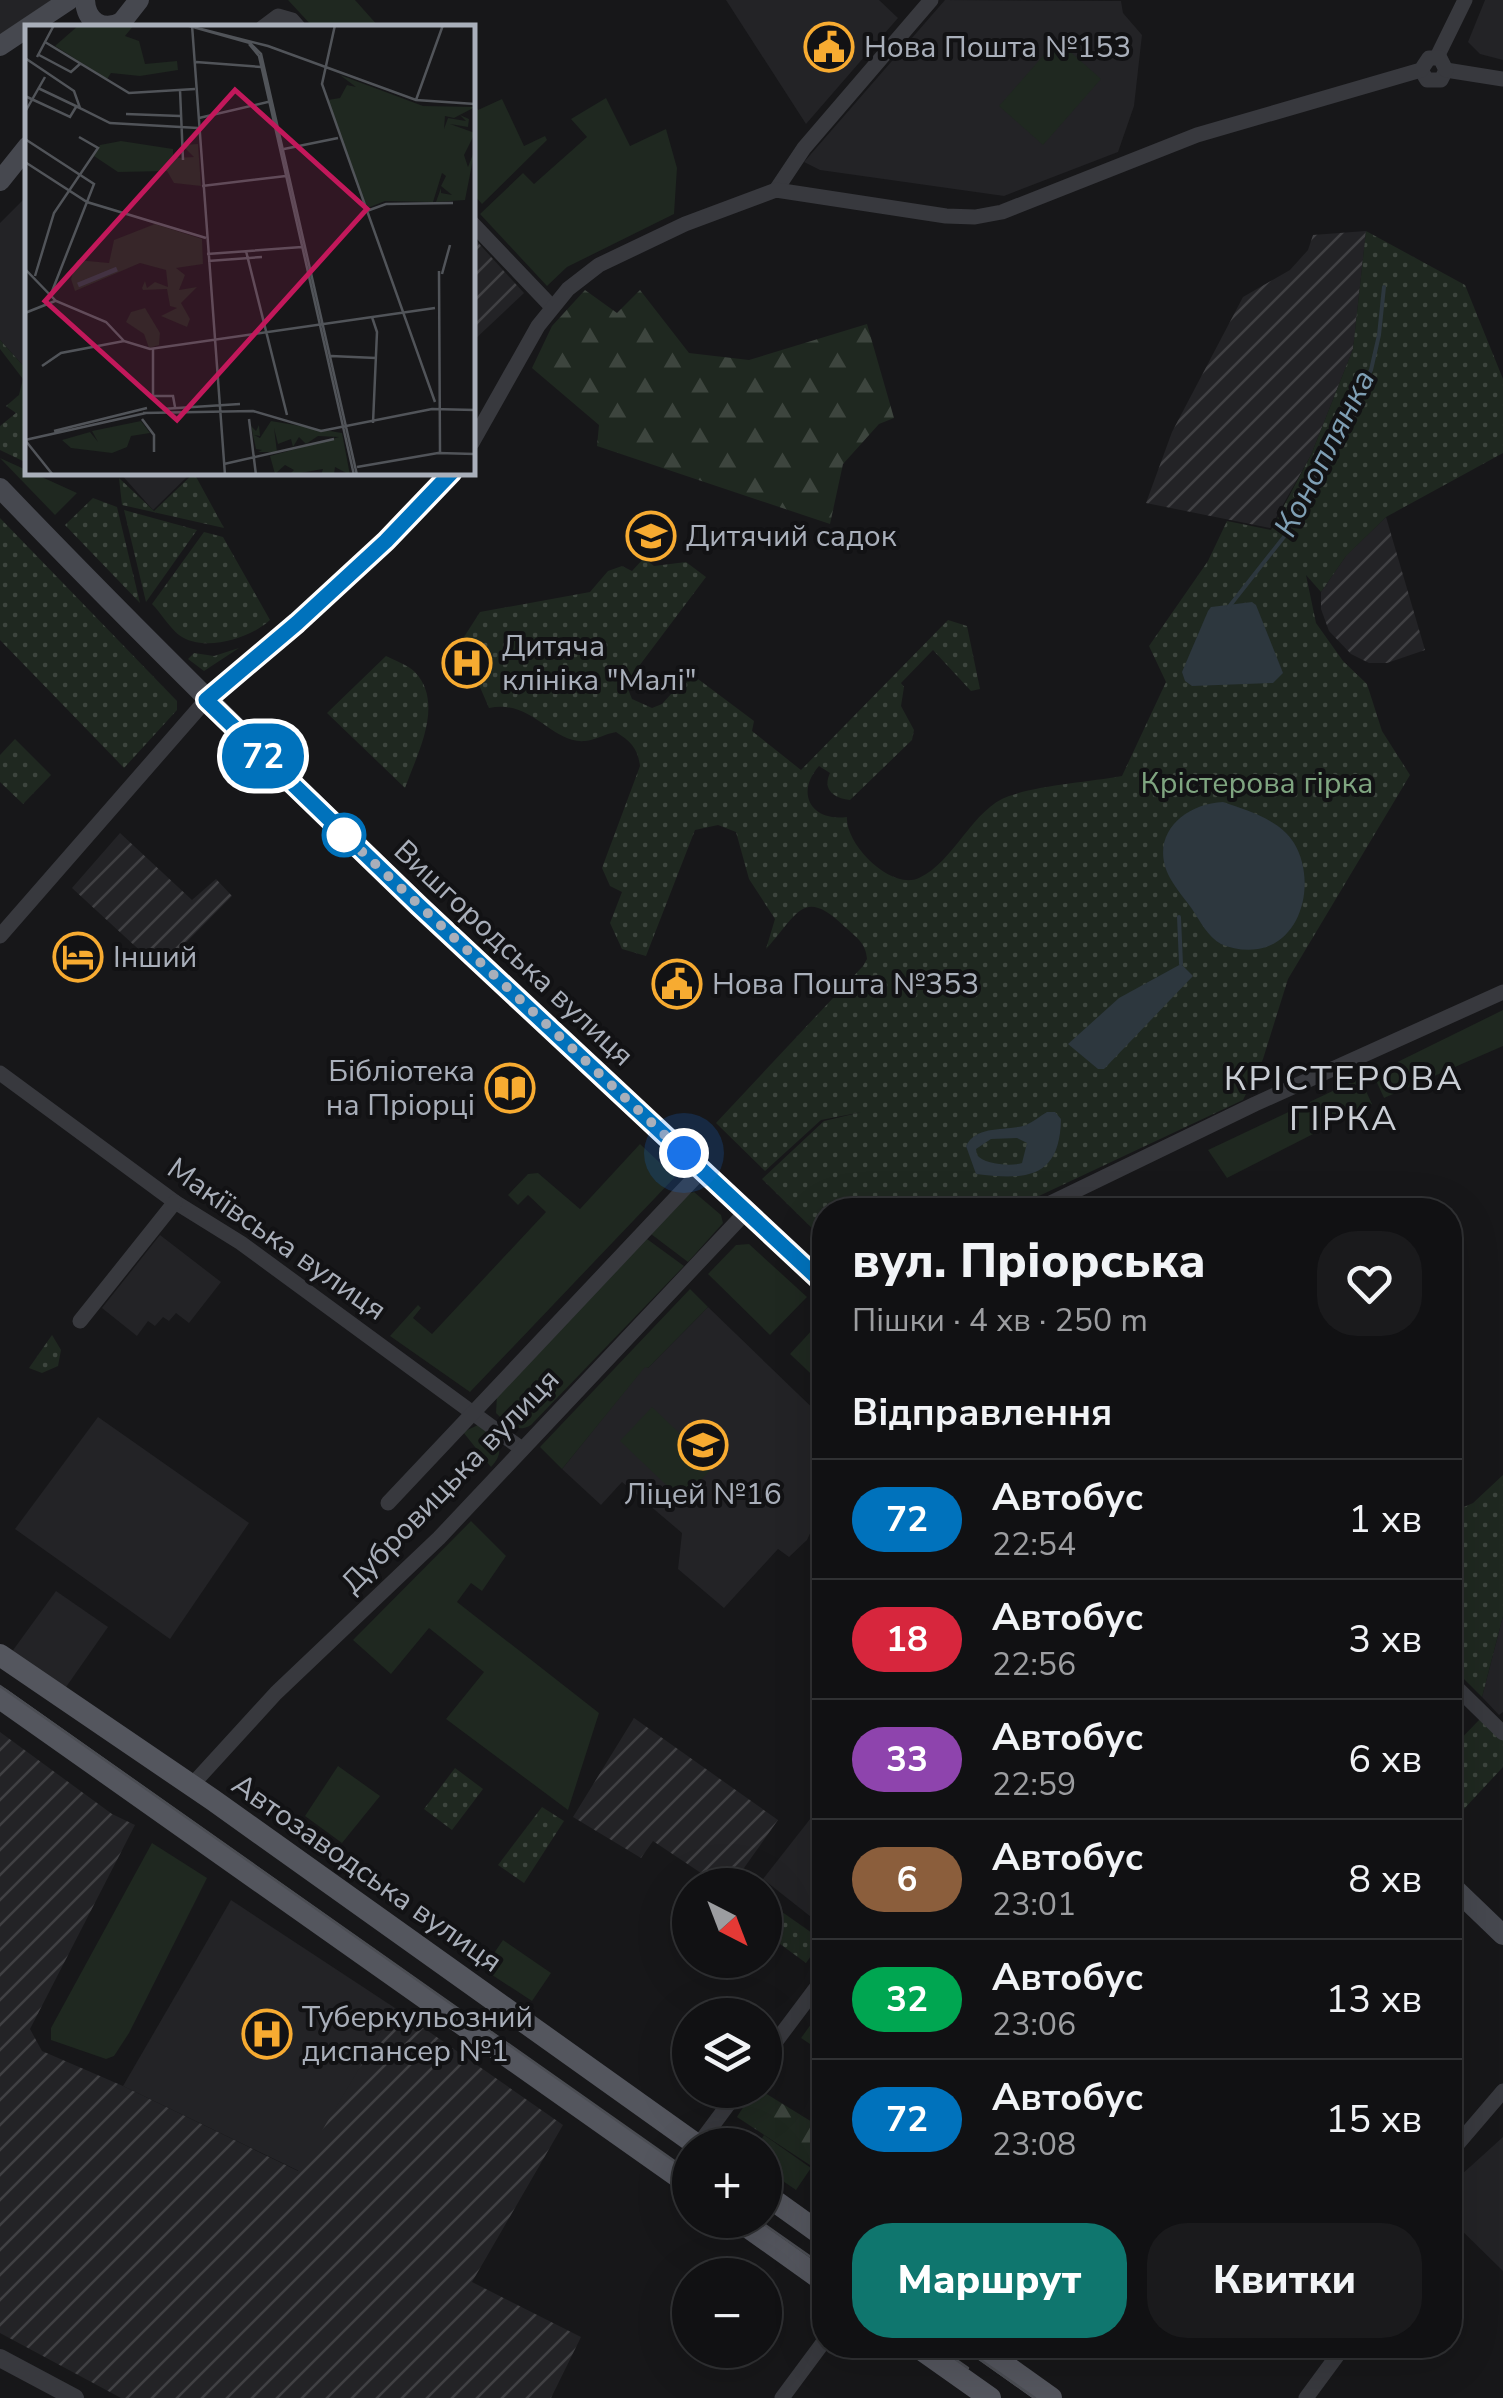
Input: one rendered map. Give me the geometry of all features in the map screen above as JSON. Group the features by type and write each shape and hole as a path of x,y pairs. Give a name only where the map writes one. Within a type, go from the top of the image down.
{"main road":[{"path":"33,25 69,0"},
{"path":"85,0 86,10 99,25"},
{"path":"120,25 139,0"},
{"path":"0,48 25,31"},
{"path":"0,48 25,44"},
{"path":"0,181 25,150"},
{"name":"Вишгородська вулиця","path":"0,488 206,700 411,898 812,1273"},
{"name":"Автозаводська вулиця","path":"0,1655 673,2128"},
{"path":"0,1698 672,2173"},
{"path":"1462,1896 1503,1935"},
{"path":"782,2206 812,2228"},
{"path":"763,2238 812,2273"},
{"path":"933,2358 990,2398"},
{"path":"995,2358 1052,2398"}],"street":[{"path":"776,190 804,148 932,0"},
{"path":"475,439 538,326 568,289 600,265 685,224 776,190 946,216 975,217 1002,212 1197,135 1422,70 1427,80 1441,80 1442,64 1465,0"},
{"path":"266,25 278,16 296,25"},
{"path":"1442,64 1503,79"},
{"path":"475,227 552,307"},
{"path":"0,936 206,700 372,554 449,475"},
{"path":"1061,1198 1503,992"},
{"name":"Макіївська вулиця","path":"0,1074 175,1202 241,1243 522,1449"},
{"name":"Дубровицька вулиця","path":"388,1503 702,1170"},
{"path":"80,1321 175,1202"},
{"name":"Дубровицька вулиця","path":"191,1786 276,1693 439,1538 746,1212"},
{"path":"1462,1693 1503,1732"},
{"path":"782,2033 812,1993"},
{"path":"1462,2139 1503,2092"},
{"path":"710,2128 725,2108"},
{"path":"782,2398 812,2358"},
{"path":"1306,2398 1335,2358"},
{"path":"1,2360 75,2398"}],"shaded area":[{"path":"0,0 50,0 52,2 0,37"},
{"path":"726,0 879,0 898,18 806,124"},
{"path":"945,0 1121,1 1123,13 1142,35 1134,106 1118,152 1004,196 820,170 804,162"},
{"path":"1485,0 1503,0 1503,60 1480,54 1468,42"},
{"path":"25,198 25,368 0,340 0,223"},
{"path":"1366,231 1353,349 1311,455 1270,528 1146,503 1172,432 1243,297 1290,270 1308,250 1313,235"},
{"path":"475,239 524,293 475,339"},
{"path":"122,475 189,475 153,510"},
{"path":"1386,517 1425,650 1387,663 1369,663 1351,654 1329,631 1321,609 1321,592 1346,556"},
{"path":"1252,602 1283,673 1273,683 1192,686 1185,681 1182,672 1211,607"},
{"path":"1223,802 1280,828 1301,858 1304,890 1295,921 1274,944 1258,949 1230,947 1212,937 1172,882 1164,863 1166,836 1173,825 1194,809"},
{"path":"120,833 192,900 216,879 232,896 160,969 72,888"},
{"path":"1181,964 1193,976 1104,1069 1098,1069 1068,1044 1119,998"},
{"path":"1047,1112 1055,1112 1061,1119 1059,1139 1046,1165 1036,1172 1009,1177 976,1174 966,1146 971,1139 977,1134 1026,1125","holes":["1017,1138 1027,1143 1022,1163 998,1164 977,1155 976,1149 991,1139"]},
{"path":"160,1235 221,1282 189,1323 176,1313 169,1321 163,1317 155,1326 148,1321 137,1336 102,1308"},
{"name":"Ліцей №16","path":"708,1307 812,1407 812,1529 807,1540 789,1557 778,1549 724,1608 678,1569 682,1533 622,1482 601,1505 562,1469 645,1366 648,1368"},
{"path":"98,1417 249,1523 170,1639 15,1529"},
{"path":"56,1591 108,1627 64,1690 11,1653"},
{"path":"1503,1616 1503,1712 1499,1715 1482,1697"},
{"path":"634,1718 778,1820 744,1868 694,1868 653,1841 641,1858 573,1817"},
{"path":"0,1732 112,1814 135,1825 30,2029 42,2051 298,2171 395,2008 563,2125 472,2282 581,2337 551,2398 121,2398 0,2333"},
{"path":"812,1817 812,1918 782,1894 782,1868 772,1868"},
{"name":"Туберкульозний диспансер №1","path":"231,1900 395,2008 299,2171 123,2086"},
{"path":"1503,2137 1503,2271 1462,2231 1462,2174"}],"green space":[{"path":"288,0 355,0 377,25 311,25"},
{"path":"1057,40 1101,79 1043,145 999,106"},
{"path":"606,98 630,146 666,129 677,168 674,214 567,267 547,286 480,214 523,173 534,184 587,137 571,119"},
{"path":"502,99 524,146 545,136 547,140 482,204 475,196 475,104 478,110"},
{"name":"Крістерова гірка","path":"1366,231 1465,285 1503,379 1503,453 1386,517 1346,556 1321,592 1306,575 1316,623 1343,661 1367,684 1382,731 1410,775 1288,979 1263,1059 1243,1100 1035,1198 812,1198 812,1228 762,1179 824,1121 862,1112 821,1120 765,1171 716,1123 863,966 867,959 862,944 831,915 810,907 794,916 766,949 775,919 749,879 736,832 718,825 695,830 646,956 622,949 610,923 622,892 610,886 602,868 640,766 635,750 616,732 573,740 518,710 489,708 464,637 480,612 590,592 608,571 622,566 632,571 644,558 654,566 686,562 706,577 630,678 628,689 632,699 652,708 662,704 690,673 754,721 752,731 801,770 948,620 967,626 980,689 971,691 933,650 901,683 901,706 914,730 912,740 850,800 831,792 830,773 819,766 808,786 810,804 824,815 847,817 853,840 883,872 908,880 919,878 943,860 996,802 1035,789 1122,776 1166,682 1149,646 1208,561 1227,521 1271,530 1311,455 1353,349"},
{"path":"585,290 617,313 640,290 689,353 749,360 867,324 894,418 879,424 843,464 830,524 597,446 599,425 532,368 552,326"},
{"path":"0,340 25,368 25,462 0,450 0,426 16,413 6,406 19,395 23,379 0,349"},
{"path":"0,458 25,469 25,475 37,475 77,493 55,515"},
{"path":"195,475 224,528 122,505 119,478 154,511"},
{"path":"93,498 117,507 140,603 65,525"},
{"path":"124,510 197,530 146,602"},
{"path":"0,518 177,701 177,710 124,768 0,640"},
{"path":"204,532 223,537 270,620 239,638 213,643 189,640 175,632 152,604"},
{"path":"239,648 204,671 188,659 194,653 214,656"},
{"path":"386,656 415,672 428,699 426,729 405,788 327,713"},
{"path":"15,739 51,775 23,804 0,782 0,755"},
{"path":"1503,1010 1503,1046 1384,1098 1373,1074"},
{"path":"1360,1078 1372,1104 1227,1178 1208,1150"},
{"path":"640,1144 675,1177 470,1392 390,1336 418,1305 421,1308 413,1318 432,1334 546,1212 528,1195 518,1205 508,1195 528,1174 538,1173 580,1209"},
{"path":"694,1192 721,1215 723,1223 688,1262 651,1234"},
{"path":"647,1239 684,1266 531,1425 516,1428 508,1424 496,1413 497,1394"},
{"path":"749,1244 807,1297 770,1335 708,1274 736,1245"},
{"path":"690,1289 708,1307 645,1367 562,1469 540,1447"},
{"path":"812,1330 812,1375 790,1354"},
{"path":"52,1335 61,1350 58,1366 42,1373 29,1368"},
{"path":"652,1407 714,1466 682,1500 620,1441"},
{"path":"478,1425 498,1443 499,1454 491,1467 463,1432"},
{"path":"1503,1475 1503,1616 1482,1697 1462,1677 1462,1508 1473,1503"},
{"path":"471,1521 506,1556 482,1591 471,1583 457,1602 599,1713 568,1810 446,1719 484,1672 429,1628 391,1674 353,1640"},
{"path":"1481,1718 1503,1738 1503,1767 1462,1811 1462,1738"},
{"path":"338,1766 380,1796 342,1843 305,1816"},
{"path":"455,1768 483,1789 452,1830 424,1809"},
{"path":"542,1807 564,1821 524,1883 498,1865"},
{"path":"152,1843 207,1878 129,2033 114,2056 106,2059 51,2040 51,2028"},
{"path":"782,1912 812,1933 812,1954 806,1963 782,1945"},
{"path":"503,1940 551,1973 532,2001 483,1969"},
{"path":"812,2023 812,2045 801,2038"},
{"path":"782,2103 812,2122 812,2166 782,2147 782,2128 754,2128 737,2117 743,2108 782,2108"},
{"path":"782,2148 811,2168 796,2190 782,2181"}],"waterway":[{"name":"Коноплянка","path":"1228,608 1287,533 1371,370 1384,287"},
{"path":"1179,917 1181,964"}],"tram line":[{"path":"0,1686 672,2159"},
{"path":"782,2237 812,2258"},
{"path":"954,2358 968,2368"},
{"path":"978,2358 1035,2398"}],"bus line":[{"name":"72","path":"449,475 386,541 206,700 419,906 812,1273"}],"place":[{"name":"Нова Пошта №153","path":"829,47"},
{"name":"Дитячий садок","path":"651,536"},
{"name":"Дитяча клініка \"Малі\"","path":"467,663"},
{"name":"Інший","path":"78,957"},
{"name":"Нова Пошта №353","path":"677,984"},
{"name":"Бібліотека на Пріорці","path":"510,1088"},
{"name":"Ліцей №16","path":"703,1445"},
{"name":"Туберкульозний диспансер №1","path":"267,2034"}],"district":[{"name":"КРІСТЕРОВА ГІРКА","path":"1344,1098"}],"route":[{"path":"344,835 340,831 684,1153"}]}
